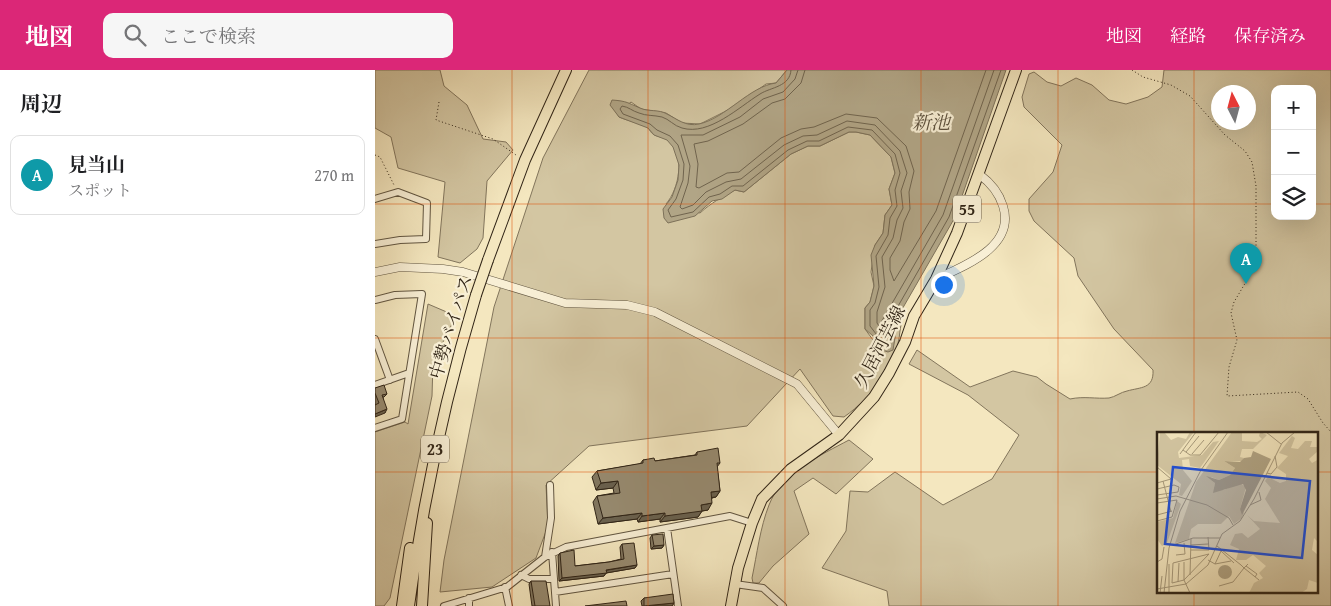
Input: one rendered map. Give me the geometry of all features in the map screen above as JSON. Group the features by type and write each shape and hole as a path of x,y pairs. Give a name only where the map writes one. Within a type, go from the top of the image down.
{"main road":[{"name":"中勢バイパス","path":"409,606 426,491 454,368 476,295 525,160 566,70"},
{"name":"久居河芸線","path":"731,606 735,584 752,523 763,499 776,482 839,435 861,412 883,384 905,342 914,316 936,279 957,233 980,176 1016,70"},
{"name":"23","path":"402,606 413,530 426,491"},
{"name":"23","path":"422,606 429,504 426,491"}],"street":[{"path":"936,279 987,252 1003,232 1005,212 1002,204 995,188 980,176"},
{"path":"375,199 396,192 427,203 427,239 400,240 375,244"},
{"path":"375,272 401,267 443,269 463,272 565,303 627,305 655,312 797,384 839,435"},
{"path":"375,300 403,294 422,294 402,419 375,428"},
{"path":"375,341 390,380"},
{"path":"375,385 409,373"},
{"path":"545,557 551,518 550,485"},
{"path":"445,606 505,587 552,552 566,546 730,516 752,523"},
{"path":"667,528 678,606"},
{"path":"552,552 556,606"},
{"path":"555,592 673,574"},
{"path":"521,575 529,579 554,579"},
{"path":"735,584 763,588 783,606"},
{"path":"505,587 509,606"},
{"path":"469,598 469,606"}],"path":[{"path":"1132,70 1143,77 1171,85 1190,96 1225,135 1245,151 1252,162 1256,186 1256,256 1253,270 1234,302 1231,313 1237,340 1229,367 1227,396 1298,392 1309,399 1323,423 1331,432"},
{"path":"439,102 436,120 493,139 525,160"},
{"path":"375,154 380,157 396,192"}],"shaded area":[{"path":"375,70 440,70 444,86 467,105 483,139 506,142 513,150 487,181 483,238 477,249 460,263 438,257 445,182 398,168 391,137 375,128"},
{"path":"589,70 787,70 776,83 766,84 734,107 700,124 682,123 666,113 641,109 631,102 617,113 619,117 645,126 652,133 665,138 674,146 679,163 679,172 671,198 666,204 700,213 712,203 735,190 744,192 791,154 808,146 820,146 849,132 870,135 891,157 895,173 889,189 892,205 885,215 883,233 875,245 871,272 874,286 870,302 865,308 865,329 876,344 895,338 893,325 901,312 902,321 898,344 894,356 881,380 864,400 844,417 833,416 800,369 747,426 589,446 546,485 548,526 536,558 492,587 440,592 444,560 494,307 543,158"},
{"path":"1164,70 1331,70 1331,606 889,606 887,591 822,568 846,531 850,491 868,492 895,472 943,505 992,479 1019,435 968,395 909,364 917,350 970,387 1013,371 1037,377 1070,399 1104,398 1142,388 1151,381 1153,370 1114,329 1078,276 1074,258 1034,221 1029,211 1029,199 1053,172 1062,145 1024,107 1022,97 1029,74 1034,72 1047,82 1061,86 1076,78 1092,85 1109,100 1126,104 1148,97 1162,87"},
{"path":"428,304 456,316 433,362 432,396 390,598 384,606 375,606 375,432 405,422 408,424"},
{"path":"849,440 873,459 836,494 813,478 794,491 809,534 773,566 759,583 753,583 752,578 761,532 769,505 775,494 792,474"}],"water":[{"name":"新池","path":"787,70 1006,70 954,219 893,325 895,338 893,350 888,352 879,349 873,336 865,329 865,308 870,302 874,286 871,255 883,233 885,215 892,205 889,189 895,173 891,157 870,135 849,132 820,146 808,146 791,154 744,192 735,190 722,199 712,201 695,216 668,223 664,218 663,209 672,197 678,180 679,165 673,147 667,140 654,135 648,128 619,117 610,105 612,100 624,102 643,109 664,112 678,120 694,125 709,121 757,90 766,85 776,83"}],"building":[{"path":"384,385 387,394 382,395 387,409 375,414 375,405 379,403 375,388"},
{"path":"718,448 720,463 717,463 720,491 711,492 712,503 701,505 702,511 665,516 665,513 642,516 642,513 603,518 597,496 620,493 618,481 601,483 597,471 643,463 643,460 654,458 655,461 697,455 697,452"},
{"path":"663,534 664,545 654,546 652,535"},
{"path":"634,543 637,565 606,570 607,573 562,578 560,553 574,550 575,566 609,562 624,559 622,544"},
{"path":"531,581 546,581 550,606 535,606"},
{"path":"673,594 674,603 644,606 644,598"},
{"path":"626,601 627,606 585,606"}],"place":[{"name":"見当山","path":"1246,284"}]}
